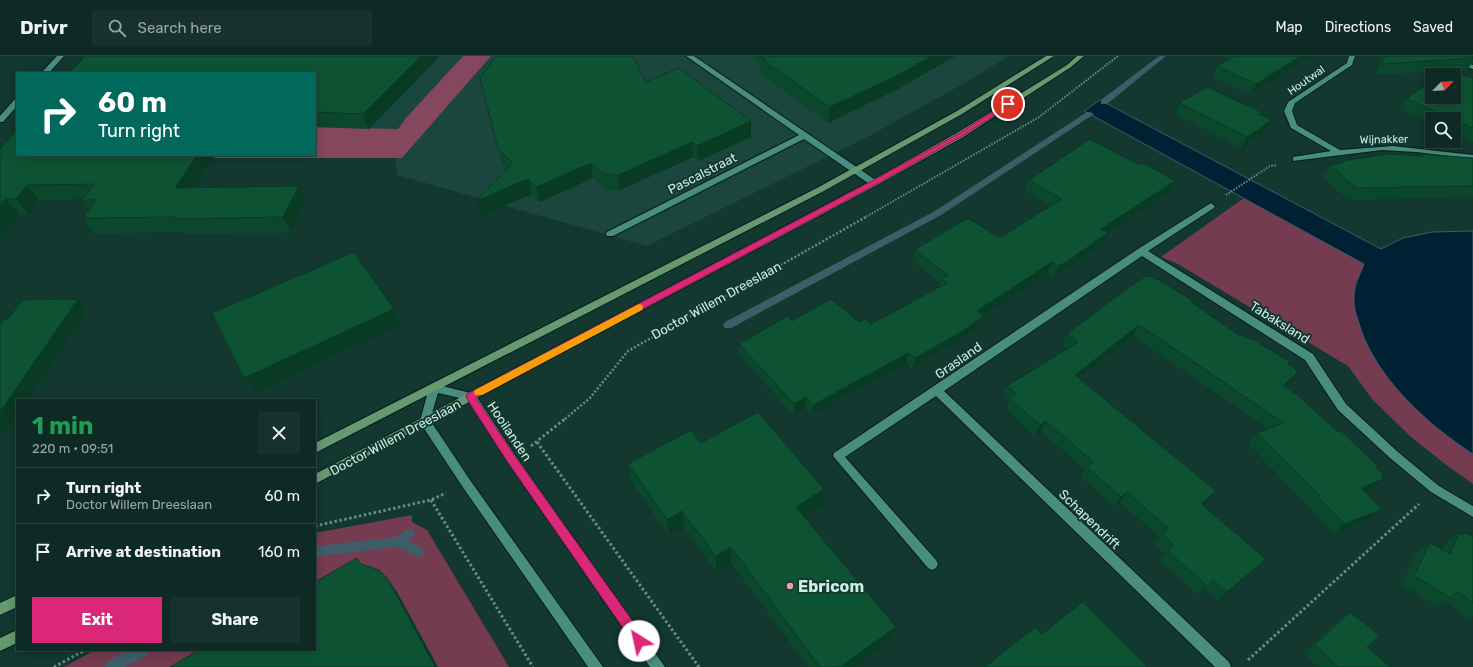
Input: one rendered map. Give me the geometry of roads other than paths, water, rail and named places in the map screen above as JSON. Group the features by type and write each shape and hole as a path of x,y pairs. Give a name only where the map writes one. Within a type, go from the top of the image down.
{"main road":[{"name":"Doctor Willem Dreeslaan","path":"316,447 740,231 856,170 938,126 1051,56"},
{"name":"Doctor Willem Dreeslaan","path":"316,478 874,183 960,135 1069,66 1082,56"},
{"path":"0,609 16,601"},
{"path":"0,645 16,637"}],"street":[{"path":"45,72 61,56"},
{"path":"689,56 874,183"},
{"name":"Houtwal","path":"1338,152 1294,126 1288,111 1292,102 1350,64 1352,56"},
{"path":"1432,56 1473,67"},
{"path":"0,120 16,103"},
{"name":"Pascalstraat","path":"610,234 805,135"},
{"name":"Wijnakker","path":"1296,159 1338,152 1389,148 1473,157"},
{"name":"Grasland","path":"932,564 838,456 938,391 1141,251 1211,206"},
{"name":"Tabaksland","path":"1141,251 1309,356 1342,407 1394,456 1435,489 1473,512"},
{"path":"434,388 425,421 466,483 596,667"},
{"name":"Hooilanden","path":"434,388 470,397 511,458 658,667"},
{"name":"Schapendrift","path":"938,391 1224,667"}],"water":[{"path":"1100,100 1381,249 1403,238 1432,232 1473,231 1473,454 1455,442 1420,413 1403,396 1375,360 1365,340 1354,306 1355,287 1364,264 1084,111"}],"waterway":[{"path":"1104,102 1163,56"},
{"path":"728,325 938,213 1090,114"},
{"path":"398,542 409,534"},
{"path":"316,552 398,542"},
{"path":"398,542 418,552"},
{"path":"112,667 140,651"}],"place":[{"name":"Ebricom","path":"790,586"}]}
